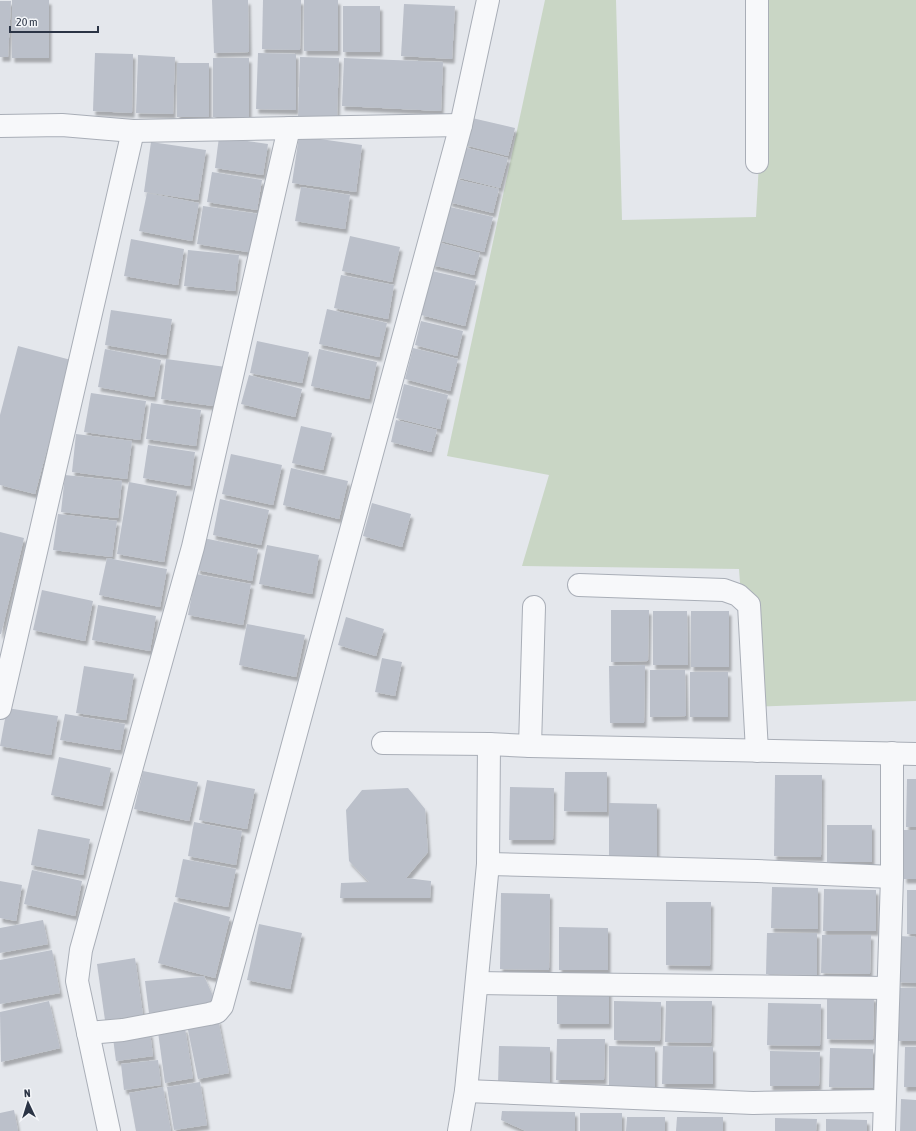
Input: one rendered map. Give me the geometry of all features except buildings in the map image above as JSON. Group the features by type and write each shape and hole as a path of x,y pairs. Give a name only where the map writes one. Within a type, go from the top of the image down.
{"street":[{"path":"88,1033 123,1030 209,1014 217,1012 222,1006 461,125 488,0"},
{"path":"757,0 757,162"},
{"path":"0,126 62,125 133,131 461,125"},
{"path":"109,1131 77,981 81,950 193,547 289,128"},
{"path":"0,708 133,131"},
{"path":"579,585 724,590 738,595 749,605 757,751"},
{"path":"530,746 534,607"},
{"path":"383,743 916,754"},
{"path":"459,1131 466,1091 488,864 489,744"},
{"path":"884,1131 892,877 892,753"},
{"path":"488,864 757,871 892,877"},
{"path":"477,983 888,988"},
{"path":"466,1091 753,1102 884,1101"}],"green space":[{"path":"545,0 616,0 622,220 756,217 768,0 916,0 916,701 749,707 739,569 522,566 549,475 447,456"}]}
